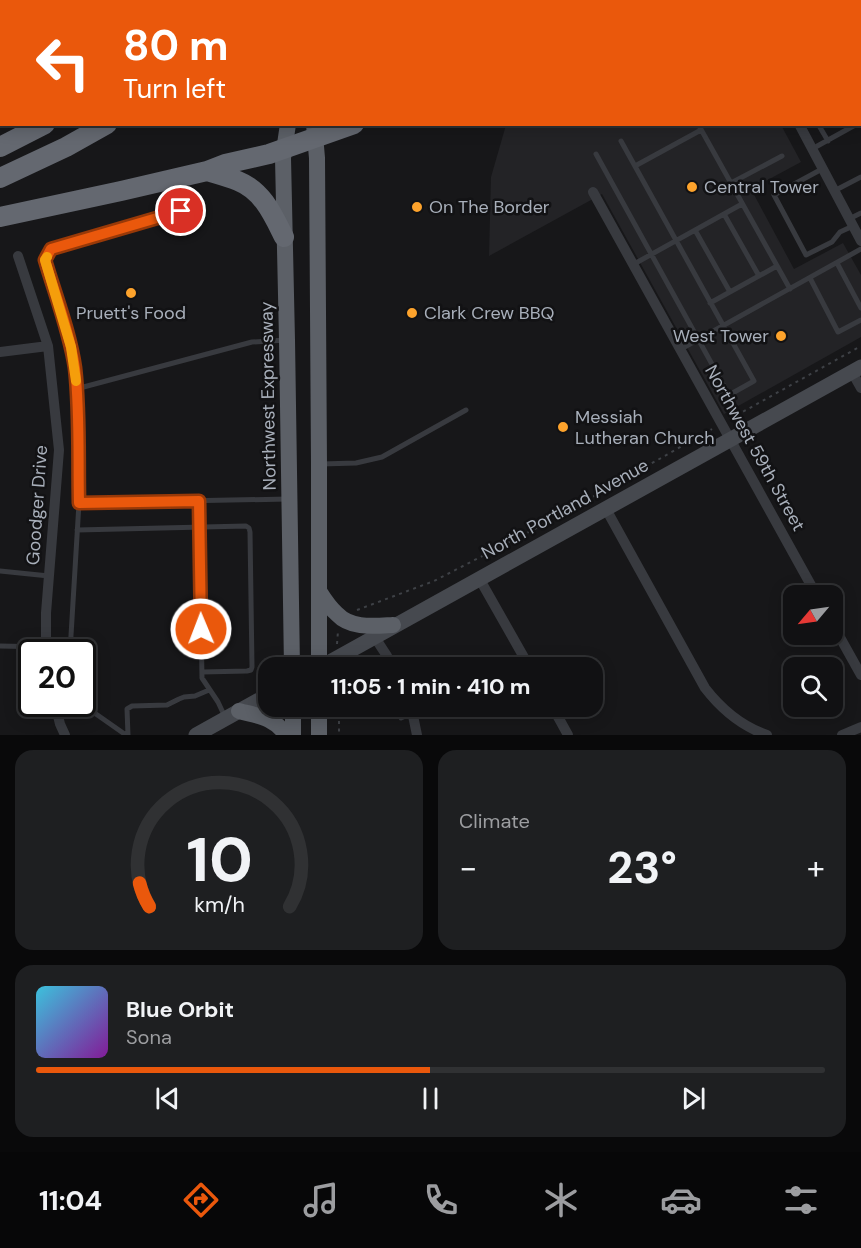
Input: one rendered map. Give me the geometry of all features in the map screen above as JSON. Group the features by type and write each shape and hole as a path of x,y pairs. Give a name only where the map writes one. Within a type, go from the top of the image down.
{"highway":[{"path":"0,147 41,126"},
{"path":"0,178 66,147 103,126"},
{"name":"Northwest Expressway","path":"288,126 283,158 292,657"},
{"path":"0,217 207,171 284,148 315,131 343,126"},
{"path":"315,131 319,657"},
{"path":"207,171 237,180 260,195 269,206 284,237"},
{"path":"319,591 337,615 347,622 361,626 393,626"},
{"path":"232,714 274,722 286,735"},
{"path":"293,717 293,735"},
{"path":"319,717 319,735"}],"main road":[{"name":"North Portland Avenue","path":"338,657 857,369"},
{"path":"196,735 258,700"}],"street":[{"path":"800,126 856,230"},
{"name":"Northwest 59th Street","path":"593,192 811,585"},
{"name":"Goodger Drive","path":"18,256 48,346 59,450 46,639"},
{"path":"0,352 48,346"},
{"path":"857,369 861,388"},
{"path":"606,509 705,688 730,716 767,735"},
{"path":"479,578 524,657"},
{"path":"374,636 387,657"},
{"path":"843,643 861,675"},
{"path":"58,717 65,735"},
{"path":"413,717 417,735"},
{"path":"558,717 568,735"},
{"path":"842,735 861,726"}],"lane":[{"path":"819,126 828,141"},
{"path":"812,149 854,126"},
{"path":"635,166 699,127 790,289"},
{"path":"596,154 729,395 754,381 621,141"},
{"path":"731,183 782,156"},
{"path":"822,169 774,195 806,255 832,242 840,232 856,230 861,213"},
{"path":"834,191 861,177"},
{"path":"633,264 742,204"},
{"path":"71,639 79,503 76,389 71,347 45,260 51,249 181,211 191,214"},
{"path":"724,214 759,276"},
{"path":"695,230 730,292"},
{"path":"681,349 861,249"},
{"path":"837,263 861,308"},
{"path":"710,303 777,266"},
{"path":"810,278 838,332 861,320"},
{"path":"76,389 252,342 287,340"},
{"path":"319,464 356,463 382,457 466,410"},
{"path":"79,503 289,499"},
{"path":"199,501 202,678 218,702 232,714"},
{"path":"77,530 246,526 249,528 252,667 247,671 202,672"},
{"path":"0,571 49,576"},
{"path":"0,646 18,648"},
{"path":"127,735 127,709 132,706 167,705 178,699 195,696 209,690"},
{"path":"96,714 127,735"}],"path":[{"path":"731,418 861,346"},
{"path":"354,612 434,581 552,520 712,429"},
{"path":"331,638 337,636"},
{"path":"339,717 339,735"}],"shaded area":[{"path":"506,126 782,126 801,162 751,189 794,269 843,243 861,275 861,337 724,414 602,194 489,256 491,177"}],"slow traffic":[{"path":"47,257 45,260 71,347 76,381"}],"place":[{"name":"Central Tower","path":"692,187"},
{"name":"On The Border","path":"417,207"},
{"name":"Pruett's Food","path":"131,293"},
{"name":"Clark Crew BBQ","path":"412,313"},
{"name":"West Tower","path":"781,336"},
{"name":"Messiah Lutheran Church","path":"563,427"}],"route":[{"path":"181,211 51,249 45,260 71,347 74,367 79,503 199,501 201,629"}]}
